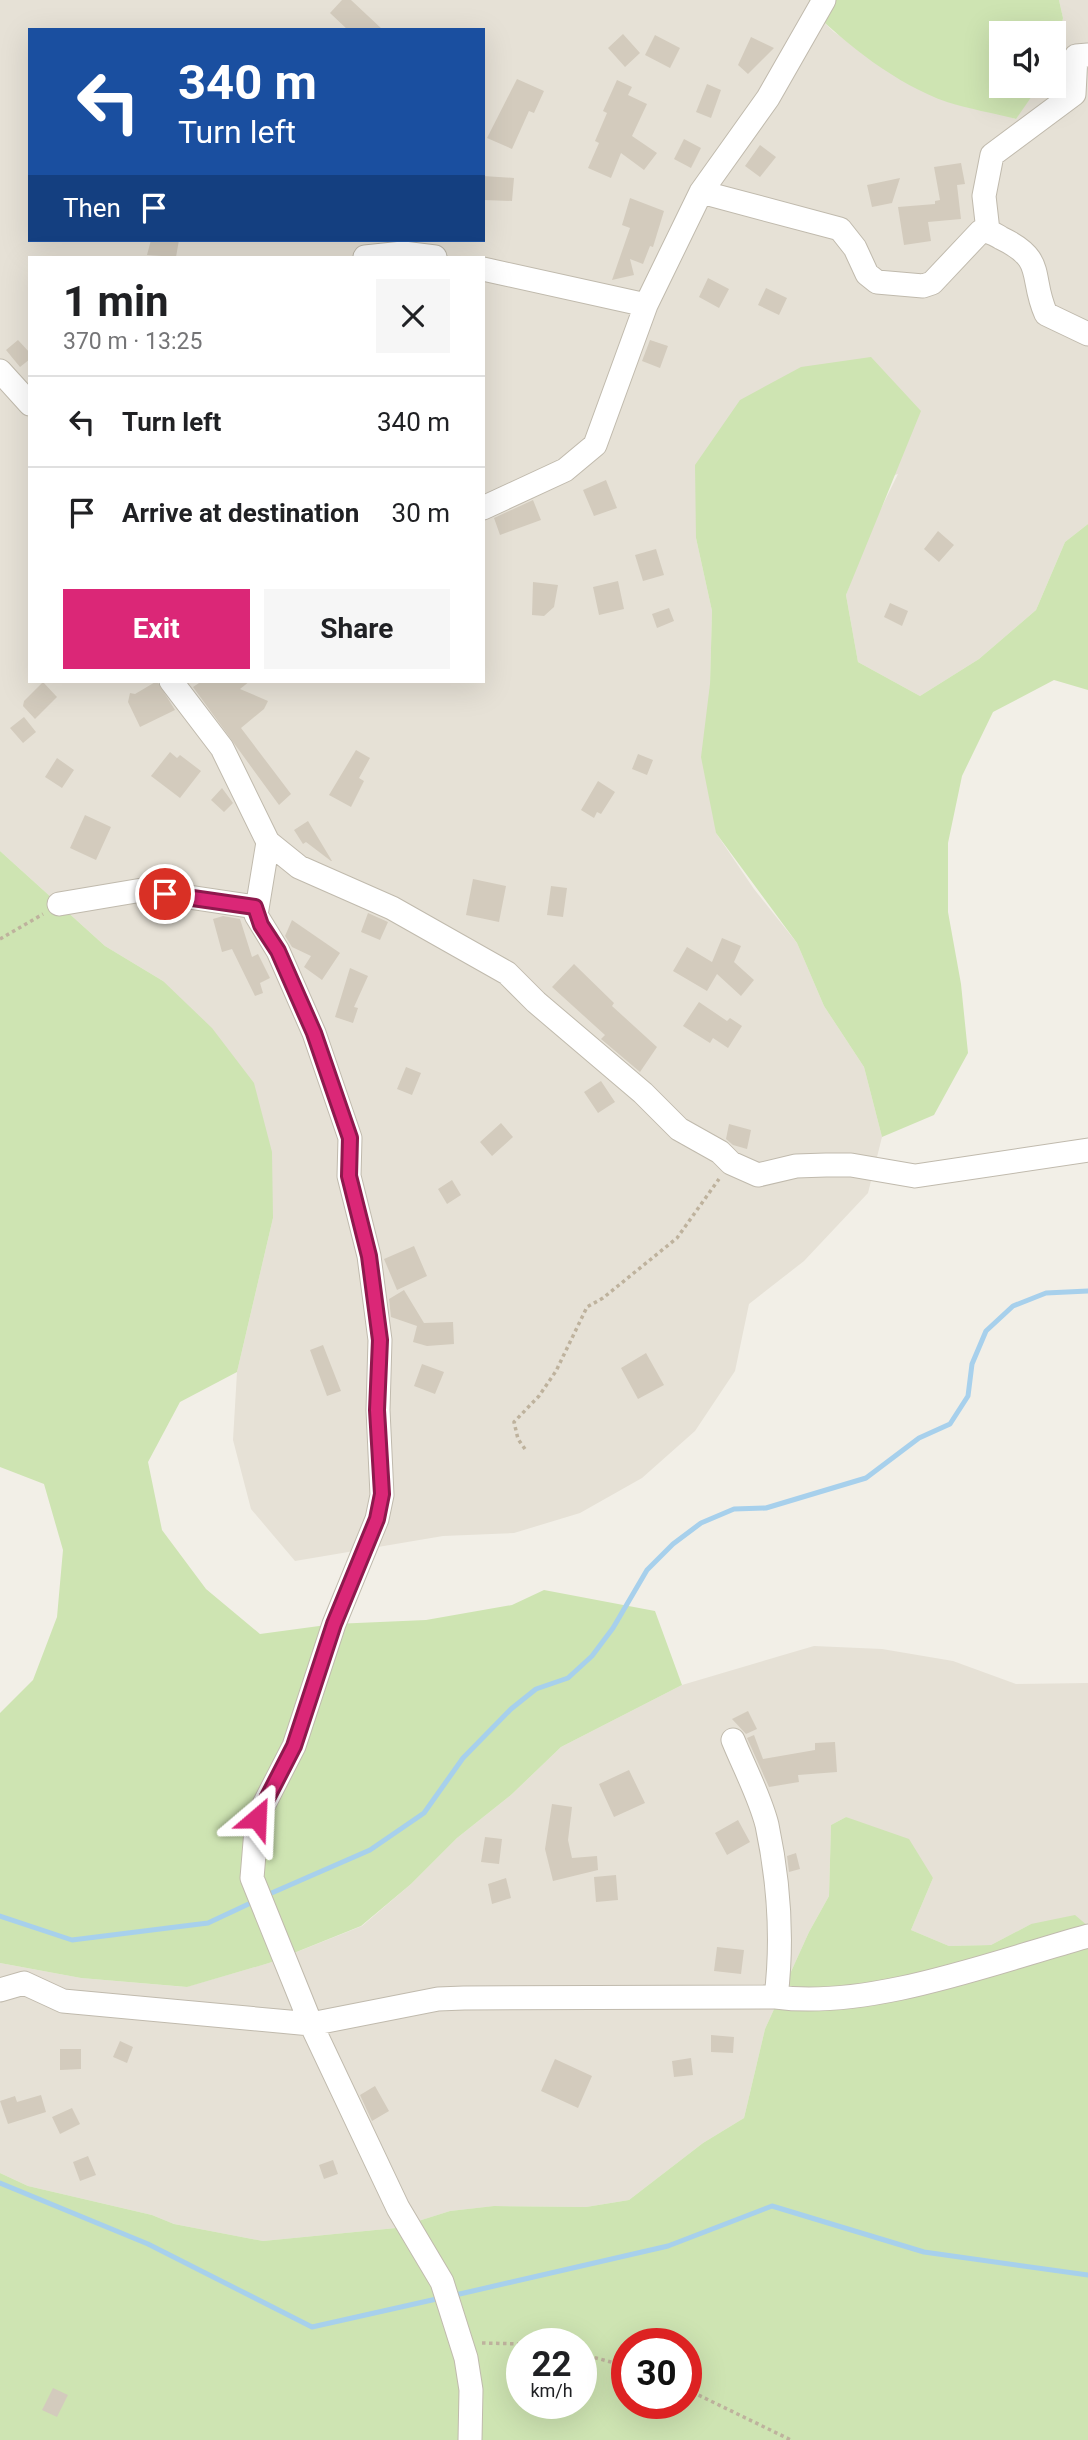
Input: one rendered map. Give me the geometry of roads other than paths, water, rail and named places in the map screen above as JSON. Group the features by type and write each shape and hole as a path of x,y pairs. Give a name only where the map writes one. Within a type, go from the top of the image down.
{"street":[{"path":"485,507 565,470 595,445 646,305 701,192 768,98 824,0"},
{"path":"988,231 984,196 992,155 1074,94 1076,56 1088,55"},
{"path":"701,192 840,229 867,274 877,282 896,286 923,286 932,283 981,231 988,231 1018,246 1035,264 1037,289 1046,314 1088,334"},
{"path":"374,256 403,253 427,256"},
{"path":"485,269 646,305"},
{"path":"0,371 27,392"},
{"path":"173,683 222,748 268,842 299,867 436,930 507,972 536,1002 643,1093 678,1129 720,1152 731,1163 758,1175 796,1166 826,1164 851,1165 915,1177 1088,1150"},
{"path":"268,842 255,907 261,925 278,951 314,1033 350,1138 349,1176 369,1256 380,1340 377,1410 382,1494 377,1519 334,1624 294,1746 257,1818 252,1878 311,2024 398,2208 442,2282 461,2343 471,2390 470,2440"},
{"path":"59,904 142,890 255,907"},
{"path":"733,1740 766,1825 778,1897 781,1955 776,1997"},
{"path":"0,1990 24,1983 63,2001 311,2024 451,1998 776,1997 795,2000 841,1997 920,1982 1088,1936"}],"waterway":[{"path":"267,1895 370,1850 424,1813 463,1758 511,1709 536,1689 568,1678 592,1656 613,1628 647,1570 673,1544 701,1523 734,1509 766,1508 866,1478 919,1438 950,1424 968,1396 972,1364 986,1331 1013,1306 1046,1293 1088,1291"},
{"path":"0,1916 72,1940 208,1923 255,1901"},
{"path":"0,2183 148,2244 312,2327 441,2298"},
{"path":"451,2296 668,2246 772,2206 924,2252 1088,2275"}]}
